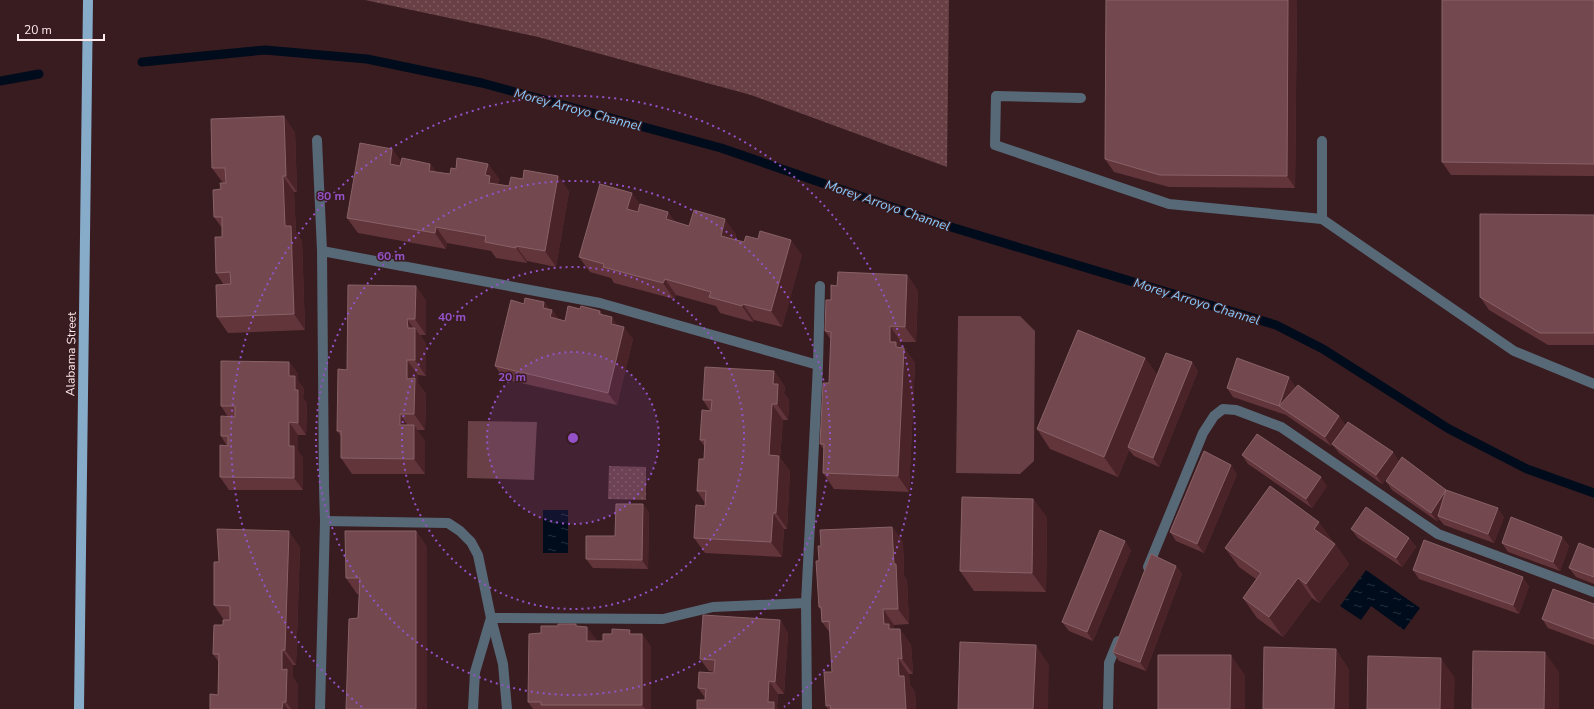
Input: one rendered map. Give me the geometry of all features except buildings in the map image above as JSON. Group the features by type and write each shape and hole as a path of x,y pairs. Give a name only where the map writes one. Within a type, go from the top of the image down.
{"main road":[{"name":"Alabama Street","path":"79,709 88,0"}],"lane":[{"path":"1081,98 996,96 995,145 1169,204 1322,219 1514,351 1594,384"},
{"path":"317,140 322,251 325,522 320,709"},
{"path":"1322,141 1322,219"},
{"path":"322,251 600,303 818,365"},
{"path":"807,709 806,604 818,365 820,286"},
{"path":"1144,577 1203,433 1214,416 1223,409 1236,410 1281,427 1438,534 1594,592"},
{"path":"325,522 448,523 460,531 471,542 478,556 491,618 503,664 507,709"},
{"path":"491,618 663,619 712,607 806,604"},
{"path":"472,709 475,672 491,618"},
{"path":"1108,709 1109,663 1121,634"}],"shaded area":[{"path":"365,0 949,0 947,167 751,95 538,37"},
{"path":"958,316 1020,316 1035,331 1034,461 1020,474 956,473"},
{"path":"468,421 537,422 534,480 467,478"},
{"path":"609,466 646,467 646,500 608,499"}],"water":[{"path":"543,510 568,510 568,553 543,553"},
{"path":"1366,570 1420,608 1404,630 1371,606 1361,620 1340,606"}],"waterway":[{"name":"Morey Arroyo Channel","path":"142,62 265,50 367,59 482,83 721,148 941,224 1276,325 1323,349 1449,429 1527,469 1594,493"},
{"name":"Morey Arroyo Channel","path":"0,81 39,74"}]}
